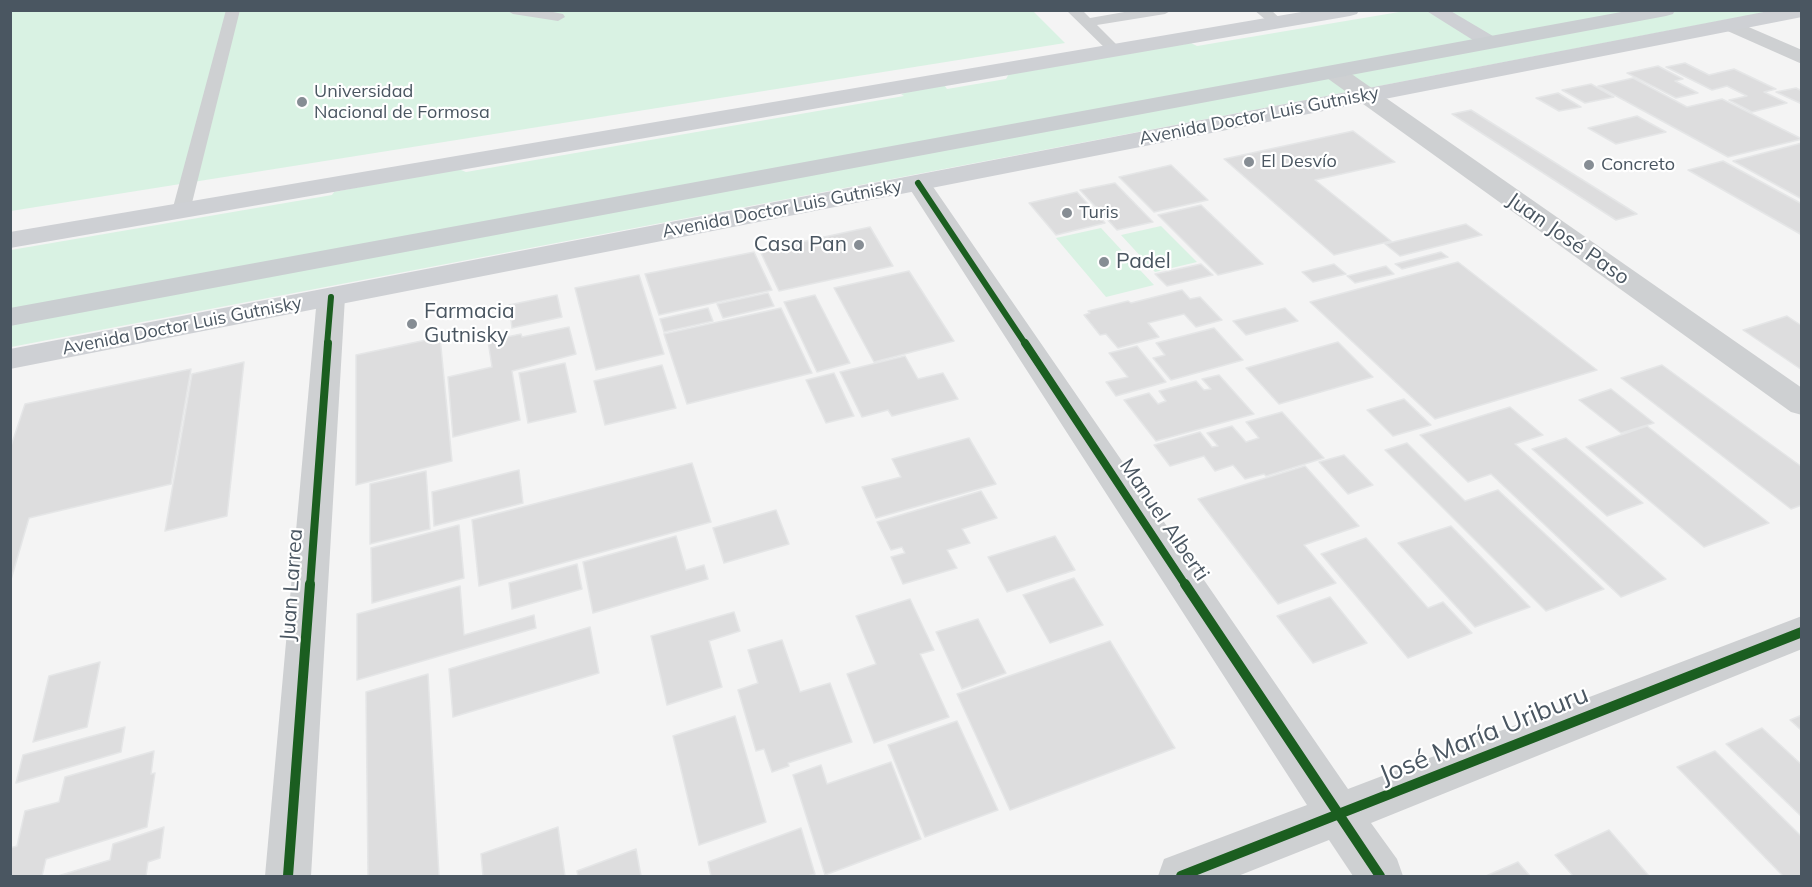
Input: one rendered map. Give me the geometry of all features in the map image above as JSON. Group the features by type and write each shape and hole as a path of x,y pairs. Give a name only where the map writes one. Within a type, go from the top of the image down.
{"main road":[{"path":"10,240 1116,51 1270,17 1350,10"},
{"path":"1434,10 1491,43"},
{"name":"Avenida Doctor Luis Gutnisky","path":"10,317 1666,10"},
{"name":"Avenida Doctor Luis Gutnisky","path":"10,359 1802,11"}],"street":[{"path":"1730,25 1802,58"},
{"name":"Juan José Paso","path":"1335,72 1802,404"},
{"name":"Manuel Alberti","path":"918,183 1380,876"},
{"name":"Juan Larrea","path":"288,876 331,297"},
{"name":"José María Uriburu","path":"1181,876 1802,632"}],"lane":[{"path":"181,211 233,10"},
{"path":"513,10 558,16"},
{"path":"1073,10 1116,51"},
{"path":"1085,23 1165,10"}],"green space":[{"name":"Universidad Nacional de Formosa","path":"1032,10 1065,43 11,211 10,11"},
{"path":"1405,11 1772,11 11,347 11,250 332,195 334,192 456,168 466,172 904,96 901,94 942,82 947,89 1006,79 1010,72 1191,43 1197,46"},
{"name":"Padel","path":"1161,226 1197,262 1155,272 1121,235"},
{"name":"Padel","path":"1101,228 1154,285 1106,297 1056,238"}],"building":[{"path":"1685,63 1709,75 1734,69 1776,89 1764,92 1787,103 1752,112 1729,100 1747,96 1727,86 1712,90 1666,67"},
{"path":"1658,66 1683,79 1675,81 1698,93 1676,98 1627,73"},
{"path":"1633,78 1687,107 1722,99 1802,139 1728,157 1598,86"},
{"path":"1591,84 1614,97 1585,103 1562,90"},
{"path":"1796,88 1802,91 1802,104 1776,92"},
{"path":"1558,93 1581,107 1559,111 1536,98"},
{"path":"1471,110 1637,214 1616,220 1452,114"},
{"path":"1637,116 1666,132 1616,144 1588,128"},
{"path":"1353,131 1395,162 1315,180 1391,241 1334,255 1224,159"},
{"path":"1802,143 1802,199 1733,161"},
{"path":"1723,161 1802,204 1802,235 1688,170"},
{"path":"1171,165 1208,200 1154,212 1119,177"},
{"path":"1115,183 1153,222 1117,230 1080,190"},
{"name":"Turis","path":"1077,192 1105,223 1056,235 1029,203"},
{"path":"1201,205 1263,264 1218,275 1158,215"},
{"path":"1466,224 1482,235 1400,256 1385,244"},
{"path":"870,227 893,266 779,291 760,251"},
{"path":"754,252 772,290 659,315 645,274"},
{"path":"1441,252 1448,257 1402,269 1395,264"},
{"path":"1458,262 1597,370 1435,419 1310,302"},
{"path":"1201,264 1213,275 1167,286 1155,274"},
{"path":"1334,264 1346,274 1313,282 1302,272"},
{"path":"1386,266 1394,274 1355,283 1347,276"},
{"path":"909,271 954,341 874,362 834,288"},
{"path":"639,275 664,354 596,370 575,288"},
{"path":"1182,290 1190,299 1200,297 1222,320 1196,327 1184,314 1148,323 1159,337 1118,348 1106,334 1100,335 1084,315 1090,313 1088,311"},
{"path":"768,293 774,306 723,318 717,304"},
{"path":"557,295 562,317 512,328 509,305"},
{"path":"815,295 850,363 817,372 784,302"},
{"path":"708,308 713,321 664,332 660,319"},
{"path":"781,308 812,373 687,404 664,334"},
{"path":"1285,308 1298,321 1246,335 1233,321"},
{"path":"1787,316 1802,326 1802,370 1743,330"},
{"path":"569,327 576,354 512,371 520,420 453,437 448,377 492,367 488,341 521,334 522,337"},
{"path":"1214,328 1243,360 1171,380 1153,358 1165,355 1156,343"},
{"path":"440,337 452,461 356,485 356,355"},
{"path":"1338,342 1373,377 1279,404 1246,368"},
{"path":"1137,346 1166,382 1116,396 1106,382 1128,377 1109,353"},
{"path":"905,356 918,379 943,373 958,399 892,416 888,410 862,417 840,372"},
{"path":"244,362 227,516 165,531 192,374"},
{"path":"565,363 576,412 528,423 519,373"},
{"path":"662,365 676,408 605,425 594,381"},
{"path":"1662,365 1802,467 1802,505 1791,509 1621,378"},
{"path":"191,369 171,484 29,518 10,583 10,449 25,404"},
{"path":"834,373 854,416 826,423 806,380"},
{"path":"1219,375 1254,414 1156,441 1124,400 1149,393 1158,404 1166,401 1159,391 1196,381 1204,390 1211,389 1202,379"},
{"path":"1611,389 1654,423 1621,433 1579,400"},
{"path":"1404,399 1431,425 1393,436 1367,410"},
{"path":"1510,407 1543,435 1515,444 1666,579 1621,597 1491,474 1468,482 1420,435"},
{"path":"1282,412 1324,458 1266,476 1264,474 1245,479 1233,465 1215,471 1204,456 1170,466 1154,445 1200,432 1212,447 1218,446 1207,433 1232,426 1246,442 1259,438 1246,422"},
{"path":"1647,426 1769,523 1704,547 1586,447"},
{"path":"969,438 996,484 876,518 862,487 901,477 892,459"},
{"path":"1566,438 1643,503 1607,516 1532,449"},
{"path":"1407,443 1465,501 1498,490 1604,589 1546,611 1385,450"},
{"path":"1344,455 1373,485 1348,494 1319,462"},
{"path":"692,463 711,522 479,586 472,520"},
{"path":"1305,466 1359,526 1304,545 1336,583 1278,604 1198,499"},
{"path":"519,470 523,503 434,526 432,492"},
{"path":"426,471 430,529 370,544 370,484"},
{"path":"981,491 997,518 962,529 970,543 947,550 957,568 903,584 891,557 905,553 902,547 891,550 877,522"},
{"path":"776,510 789,544 724,563 713,528"},
{"path":"459,525 464,578 372,603 371,548"},
{"path":"1451,526 1530,607 1475,627 1398,543"},
{"path":"676,536 686,570 704,565 708,579 593,613 583,562"},
{"path":"1055,536 1075,570 1007,592 988,557"},
{"path":"1366,538 1428,608 1443,602 1472,633 1408,658 1321,554"},
{"path":"577,564 582,589 512,609 509,583"},
{"path":"1074,578 1103,625 1050,643 1023,595"},
{"path":"460,586 464,635 534,615 536,628 357,680 357,614"},
{"path":"1330,597 1367,643 1313,663 1277,616"},
{"path":"910,599 934,650 920,654 949,717 874,743 847,674 876,664 856,616"},
{"path":"734,612 740,631 709,641 722,687 667,705 651,636"},
{"path":"978,619 1006,673 962,689 936,632"},
{"path":"590,627 599,673 453,717 449,669"},
{"path":"782,640 800,692 830,683 852,742 788,763 789,766 772,772 764,749 756,751 738,690 758,683 748,650"},
{"path":"1110,641 1175,748 1010,810 957,694"},
{"path":"100,662 87,727 33,742 49,676"},
{"path":"428,674 439,876 368,876 366,692"},
{"path":"1802,715 1802,731 1790,720"},
{"path":"735,716 766,822 699,845 673,736"},
{"path":"957,721 998,810 925,837 888,745"},
{"path":"125,727 121,752 16,783 23,755"},
{"path":"1762,728 1802,765 1802,817 1726,744"},
{"path":"154,751 151,774 155,773 147,827 46,859 42,876 10,876 10,848 17,846 25,811 59,802 65,777"},
{"path":"1715,751 1802,837 1802,876 1783,876 1677,767"},
{"path":"891,762 921,839 825,875 793,775 821,765 827,784"},
{"path":"164,827 160,858 148,862 146,876 58,876 110,860 113,844"},
{"path":"558,827 565,876 483,876 481,854"},
{"path":"801,828 815,874 808,876 711,876 708,862"},
{"path":"1609,830 1649,876 1573,876 1555,855"},
{"path":"636,849 641,876 578,876 577,871"},
{"path":"1518,862 1530,876 1486,876"}],"cycle path":[{"path":"918,183 1380,876"},
{"path":"288,876 331,297"},
{"path":"1181,876 1802,632"}],"place":[{"name":"Universidad Nacional de Formosa","path":"302,102"},
{"name":"El Desvío","path":"1249,162"},
{"name":"Concreto","path":"1589,165"},
{"name":"Turis","path":"1067,213"},
{"name":"Casa Pan","path":"859,245"},
{"name":"Padel","path":"1104,262"},
{"name":"Farmacia Gutnisky","path":"412,324"}]}
